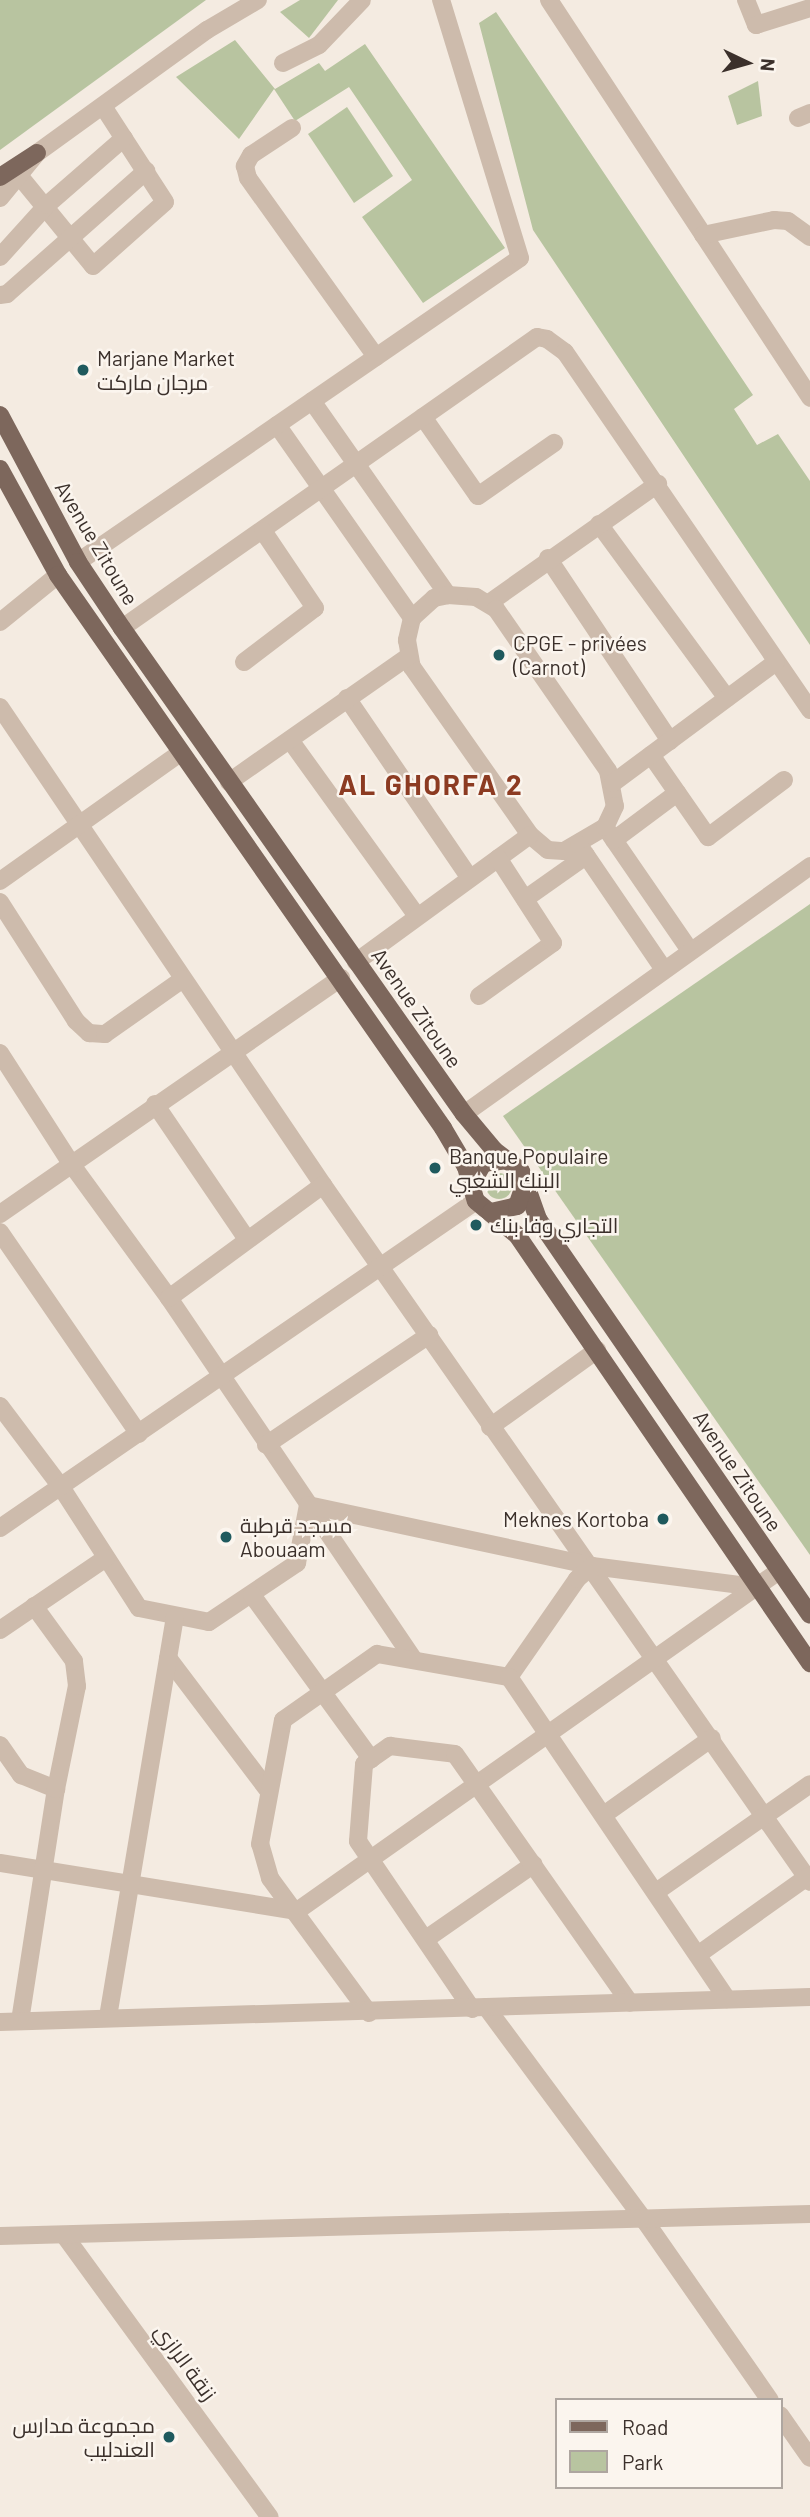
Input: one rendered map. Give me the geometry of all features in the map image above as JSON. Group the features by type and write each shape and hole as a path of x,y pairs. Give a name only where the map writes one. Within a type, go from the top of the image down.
{"main road":[{"path":"9,175 37,153"},
{"name":"Avenue Zitoune","path":"0,415 78,562 122,628 464,1114 525,1180 538,1219 810,1615"},
{"path":"0,468 58,575 443,1128 473,1193 517,1235 810,1663"},
{"path":"473,1193 484,1163 508,1160"},
{"path":"491,1212 517,1206 525,1180"}],"street":[{"path":"37,153 207,30 258,0"},
{"path":"283,63 319,45 362,0"},
{"path":"78,562 520,258 441,0"},
{"path":"549,0 810,398"},
{"path":"746,0 756,25 810,8"},
{"path":"0,198 9,175 47,205 93,266 162,208 162,195 103,106"},
{"path":"292,128 251,155 245,166 248,178 376,357"},
{"path":"0,257 47,205 124,138"},
{"path":"0,295 72,237 146,171"},
{"path":"703,235 774,220 788,221 810,237"},
{"path":"122,628 358,466 527,340 547,339 565,352 658,484 810,710"},
{"path":"312,401 448,595"},
{"path":"423,417 478,496 554,443"},
{"path":"277,425 412,618 409,656 419,677 530,835 548,850 583,850"},
{"path":"489,603 548,558 658,484"},
{"path":"599,524 727,698"},
{"path":"244,662 315,608 263,531"},
{"path":"548,558 670,741"},
{"path":"0,622 58,575"},
{"path":"412,618 434,598 448,595 489,603 613,783 615,806 610,833 689,949"},
{"path":"229,782 409,656"},
{"path":"613,783 776,662"},
{"path":"347,698 470,878"},
{"path":"0,707 81,823 323,1185 491,1427 592,1566 808,1880 699,1954"},
{"path":"290,740 417,916"},
{"path":"0,881 180,753"},
{"path":"651,755 708,837 784,780"},
{"path":"525,899 583,850 677,793"},
{"path":"356,962 530,835"},
{"path":"583,850 663,968"},
{"path":"479,996 553,943 498,858"},
{"path":"464,1114 689,949 810,866"},
{"path":"0,902 76,1021 89,1033 105,1034 183,979"},
{"path":"0,1214 231,1051 341,978"},
{"path":"0,1053 72,1165 169,1298 414,1660"},
{"path":"155,1104 246,1238"},
{"path":"169,1298 246,1238 323,1185"},
{"path":"0,1528 381,1267 473,1193"},
{"path":"0,1232 139,1434"},
{"path":"267,1445 429,1335"},
{"path":"491,1427 597,1350"},
{"path":"0,1406 61,1488 139,1608 209,1622 297,1563 308,1505"},
{"path":"308,1505 592,1566 757,1587"},
{"path":"0,1630 106,1558"},
{"path":"509,1677 577,1579 592,1566"},
{"path":"0,1863 297,1912 547,1732 779,1571"},
{"path":"252,1595 371,1759"},
{"path":"20,2021 77,1674 68,1650 34,1606"},
{"path":"108,2017 175,1617"},
{"path":"369,2012 263,1863 260,1844 267,1789 283,1720 320,1691 377,1654 509,1677 605,1814 727,1999"},
{"path":"169,1658 267,1789"},
{"path":"605,1814 712,1738"},
{"path":"0,1745 21,1774 56,1789"},
{"path":"630,2003 455,1754 390,1746 365,1764 358,1841 426,1939 645,2221 769,2398"},
{"path":"656,1892 810,1784"},
{"path":"426,1939 534,1864"},
{"path":"0,2022 810,1997"},
{"path":"0,2236 645,2221 810,2214"},
{"name":"زنقة الرازي","path":"64,2235 270,2517"},
{"path":"782,2418 810,2458"}],"green space":[{"path":"0,0 206,0 0,150"},
{"path":"300,0 338,0 309,38 280,12"},
{"path":"496,12 753,395 734,409 757,445 778,434 810,481 810,645 533,230 479,23"},
{"path":"235,40 275,89 319,63 325,71 365,44 505,248 423,303 362,217 412,180 349,87 295,121 274,89 239,139 176,77"},
{"path":"758,81 762,116 737,125 728,96"},
{"path":"347,107 393,176 354,203 308,134"},
{"path":"810,904 810,1555 503,1116"},
{"path":"499,1173 508,1177 512,1186 508,1195 499,1199 490,1195 486,1186 490,1177"}],"place":[{"name":"Marjane Market مرجان ماركت","path":"83,370"},
{"name":"CPGE - privées (Carnot)","path":"499,655"},
{"name":"Banque Populaire البنك الشعبي","path":"435,1168"},
{"name":"التجاري وفا بنك","path":"476,1225"},
{"name":"Meknes Kortoba","path":"663,1519"},
{"name":"مسجد قرطبة Abouaam","path":"226,1537"},
{"name":"مجموعة مدارس العندليب","path":"169,2437"}],"district":[{"name":"AL GHORFA 2","path":"431,784"}]}
